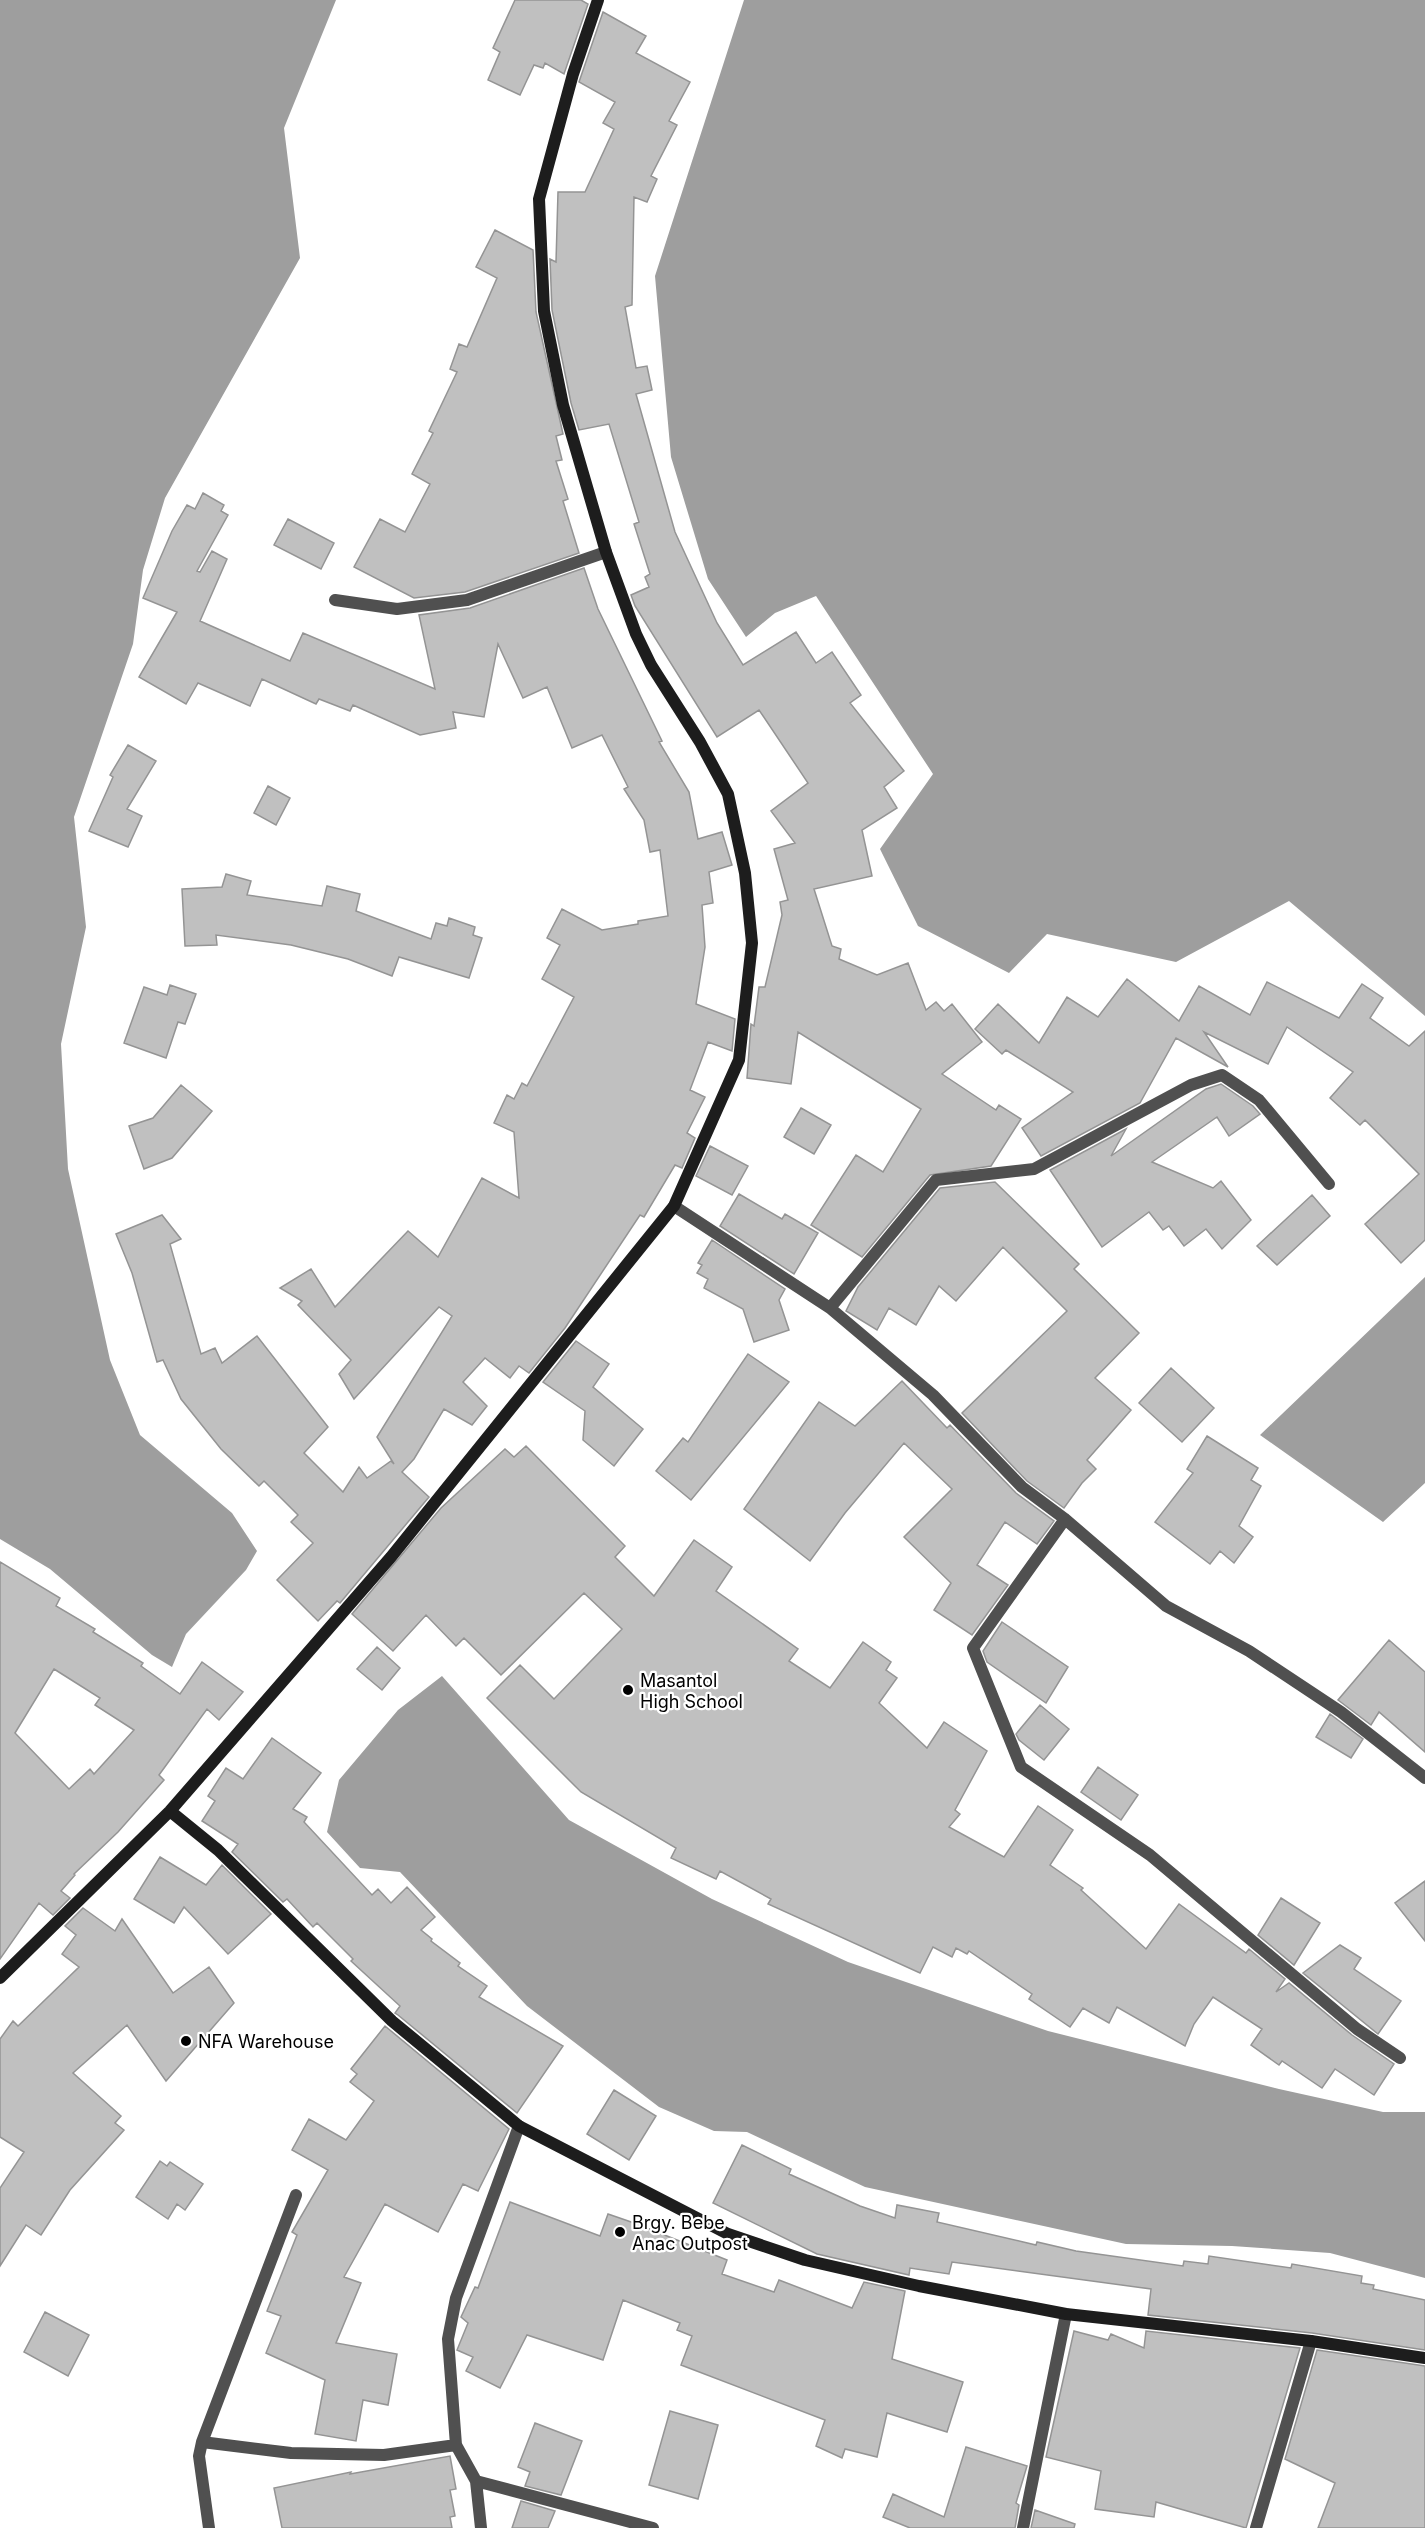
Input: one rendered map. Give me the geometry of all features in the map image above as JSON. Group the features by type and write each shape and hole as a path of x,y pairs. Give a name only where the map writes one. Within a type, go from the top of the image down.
{"street":[{"path":"0,1978 170,1811 391,1557 674,1206 740,1060 747,1002 751,931 745,873 728,794 700,742 651,665 606,552 563,405 544,311 539,199 573,74 598,0"},
{"path":"335,600 397,609 467,600 606,552"},
{"path":"830,1308 936,1180 1034,1169 1191,1085 1222,1075 1259,1100 1329,1184"},
{"path":"674,1206 830,1308 933,1395 1022,1487 1065,1519 1166,1606 1249,1651 1332,1706 1425,1778"},
{"path":"1065,1519 973,1648 1021,1767 1150,1855 1357,2029 1400,2058"},
{"path":"170,1811 218,1850 392,2021 519,2126 728,2234 816,2263 919,2286 1066,2314 1311,2341 1425,2358"},
{"path":"481,2528 476,2481 456,2445 448,2338 456,2298 519,2126"},
{"path":"209,2528 199,2456 202,2442 296,2195"},
{"path":"1023,2528 1066,2314"},
{"path":"1256,2528 1311,2341"},
{"path":"202,2442 291,2453 384,2455 456,2445"},
{"path":"476,2481 653,2528"}],"shaded area":[{"path":"0,0 336,0 284,128 300,258 165,498 143,570 133,644 74,817 86,927 61,1044 68,1169 110,1360 140,1435 232,1513 257,1551 246,1570 186,1634 172,1667 152,1655 50,1569 0,1539"},
{"path":"744,0 1425,0 1425,1016 1289,901 1176,962 1047,934 1009,973 918,926 880,849 933,774 816,596 775,613 746,637 708,579 671,457 655,276"},
{"path":"1425,1277 1425,1483 1383,1522 1260,1435"},
{"path":"442,1676 569,1820 712,1899 848,1962 1048,2031 1279,2089 1383,2112 1425,2112 1425,2278 1330,2253 1232,2246 1126,2244 865,2187 747,2132 714,2131 659,2107 527,2006 400,1872 360,1868 327,1832 339,1780 398,1710"}],"building":[{"path":"515,0 581,0 588,4 564,74 545,63 543,68 534,65 520,95 488,80 500,52 493,48"},
{"path":"603,12 646,36 636,53 690,82 669,121 677,125 651,176 657,179 647,202 634,197 632,305 625,307 636,368 647,366 652,390 636,394 675,532 717,623 743,665 796,632 816,663 832,652 861,695 850,703 904,771 884,787 897,808 862,830 872,876 814,889 832,946 841,949 839,959 877,975 908,963 926,1010 936,1002 944,1011 952,1004 982,1042 942,1074 996,1110 999,1105 1021,1119 991,1166 930,1175 862,1257 811,1225 856,1155 883,1172 921,1109 798,1032 791,1084 747,1078 751,1024 754,1026 759,987 765,987 782,915 780,902 788,900 774,849 795,843 771,811 808,783 759,710 717,737 635,606 631,595 649,587 645,577 650,574 634,524 639,522 609,424 579,430 571,403 552,310 550,259 556,262 558,192 585,192 614,129 603,123 615,102 579,82"},
{"path":"495,230 533,250 536,312 563,434 556,436 562,460 556,461 568,499 563,501 579,553 465,592 414,598 354,567 380,519 405,532 430,484 412,474 433,433 429,431 457,372 450,369 459,344 467,347 497,278 476,267"},
{"path":"203,493 224,505 221,511 228,515 197,571 200,572 212,551 227,559 200,621 290,661 303,633 435,689 419,615 470,608 584,568 598,609 662,741 659,742 689,792 698,839 722,832 732,865 709,872 713,903 702,905 705,947 696,1004 735,1019 732,1051 708,1042 690,1090 705,1097 687,1133 695,1138 682,1168 675,1165 644,1217 640,1215 565,1328 529,1373 519,1366 510,1378 485,1358 463,1382 487,1406 472,1425 444,1409 414,1459 402,1472 429,1497 340,1603 337,1601 318,1621 277,1580 313,1543 291,1522 298,1515 264,1481 259,1486 221,1449 181,1399 163,1360 157,1362 132,1273 116,1234 162,1215 181,1239 170,1244 201,1354 215,1348 222,1363 257,1336 328,1427 304,1453 343,1492 359,1467 367,1478 391,1461 394,1464 377,1437 452,1316 439,1307 354,1399 339,1374 351,1360 298,1305 302,1301 280,1288 311,1269 335,1307 408,1231 438,1257 482,1178 519,1198 514,1132 494,1123 507,1095 514,1099 522,1083 527,1086 574,997 542,979 560,945 547,938 562,909 602,930 668,916 660,850 650,852 644,820 624,789 628,787 602,735 572,748 547,687 523,698 498,644 484,717 453,712 456,728 420,735 353,705 350,711 319,699 316,704 262,679 250,706 198,683 186,704 139,677 177,612 143,598 172,531 187,505 195,509"},
{"path":"288,519 334,543 321,569 274,545"},
{"path":"128,745 156,761 127,809 142,816 128,847 89,831 113,777 110,775"},
{"path":"268,786 290,798 276,825 254,813"},
{"path":"226,874 251,881 247,895 322,906 327,886 360,894 356,911 431,939 436,923 447,926 449,918 475,927 473,935 482,938 469,978 399,957 392,976 348,959 291,945 216,935 217,945 185,946 182,889 222,887"},
{"path":"1127,979 1179,1021 1199,986 1250,1015 1267,982 1339,1018 1362,984 1383,998 1370,1018 1409,1046 1425,1031 1425,1240 1401,1263 1365,1224 1419,1174 1365,1120 1360,1125 1330,1098 1353,1072 1287,1027 1268,1064 1204,1032 1228,1067 1176,1038 1140,1103 1041,1156 1022,1128 1073,1092 1006,1050 1002,1054 975,1029 998,1004 1039,1043 1067,997 1098,1017"},
{"path":"170,985 196,994 185,1024 178,1022 166,1058 124,1043 144,987 167,995"},
{"path":"1221,1084 1253,1106 1260,1114 1229,1136 1217,1117 1152,1162 1213,1188 1221,1181 1251,1220 1222,1249 1206,1229 1184,1246 1169,1226 1163,1230 1149,1212 1102,1247 1050,1170 1126,1129 1111,1156 1206,1089"},
{"path":"181,1085 212,1111 172,1158 144,1169 129,1126 153,1118"},
{"path":"801,1108 831,1125 814,1154 784,1137"},
{"path":"710,1146 748,1166 732,1195 696,1176"},
{"path":"995,1182 1079,1264 1074,1269 1139,1333 1095,1378 1131,1410 1087,1460 1096,1469 1082,1483 1064,1508 1027,1481 962,1413 1067,1311 1003,1247 956,1301 939,1286 916,1325 889,1308 877,1330 846,1311 858,1287 940,1188"},
{"path":"739,1194 782,1219 785,1214 818,1233 794,1274 720,1226"},
{"path":"1312,1195 1330,1216 1277,1265 1257,1246"},
{"path":"712,1240 785,1289 779,1300 789,1330 754,1342 743,1309 704,1288 708,1279 697,1273 702,1265 698,1263"},
{"path":"576,1341 609,1364 593,1387 643,1429 614,1466 583,1440 585,1411 543,1382"},
{"path":"748,1354 789,1382 691,1500 656,1471 683,1438 688,1442"},
{"path":"1171,1368 1214,1408 1182,1442 1139,1403"},
{"path":"902,1381 947,1428 950,1425 1016,1493 1054,1521 1037,1544 1005,1522 977,1565 1008,1585 972,1635 934,1610 951,1583 904,1537 952,1489 904,1443 845,1513 810,1561 744,1509 819,1402 855,1426"},
{"path":"1207,1436 1258,1468 1251,1480 1261,1486 1239,1526 1253,1537 1234,1563 1220,1551 1210,1564 1155,1522 1193,1473 1187,1469"},
{"name":"Masantol High School","path":"526,1446 625,1546 615,1557 654,1596 694,1540 732,1567 716,1591 798,1649 789,1661 830,1688 863,1642 891,1662 886,1670 897,1678 879,1703 927,1748 944,1722 987,1751 955,1810 960,1814 949,1827 1004,1857 1038,1806 1073,1830 1050,1865 1083,1888 1081,1890 1146,1949 1179,1904 1246,1953 1249,1949 1285,1979 1276,1992 1289,1983 1352,2035 1394,2064 1374,2095 1335,2069 1322,2088 1282,2061 1279,2065 1251,2045 1262,2029 1213,1997 1194,2024 1185,2046 1117,2007 1109,2023 1083,2008 1070,2027 1029,1999 1032,1994 969,1951 967,1954 956,1948 952,1957 933,1947 920,1973 768,1904 771,1899 720,1871 716,1879 671,1858 676,1848 581,1792 487,1698 520,1665 554,1699 622,1629 584,1593 501,1675 464,1638 456,1646 426,1615 393,1651 352,1614 441,1508 505,1449 514,1457"},
{"path":"0,1562 60,1598 56,1606 95,1629 93,1632 143,1663 141,1666 180,1694 202,1662 243,1692 219,1720 207,1709 159,1775 164,1780 118,1832 74,1874 61,1891 70,1898 53,1915 39,1903 0,1959","holes":["54,1669 100,1698 95,1705 134,1730 94,1774 90,1769 69,1789 15,1733"]},
{"path":"1002,1622 1068,1667 1046,1703 987,1662 983,1651"},
{"path":"1389,1640 1425,1672 1425,1752 1379,1712 1371,1725 1338,1700"},
{"path":"377,1647 400,1668 382,1690 357,1669"},
{"path":"1040,1705 1069,1729 1044,1760 1019,1740 1016,1734"},
{"path":"1330,1714 1363,1739 1351,1758 1316,1737"},
{"path":"272,1738 321,1773 293,1809 307,1817 304,1822 372,1895 378,1889 391,1903 407,1887 435,1917 421,1930 432,1939 431,1941 460,1963 458,1966 487,1986 479,1997 563,2046 517,2113 395,2013 400,2006 351,1961 353,1959 317,1923 313,1927 287,1899 283,1902 232,1852 238,1844 202,1821 215,1801 208,1796 226,1768 243,1779"},
{"path":"1098,1767 1138,1795 1121,1820 1081,1792"},
{"path":"160,1857 206,1885 222,1865 271,1914 228,1954 184,1907 174,1923 134,1899"},
{"path":"1425,1881 1425,1941 1395,1903"},
{"path":"1281,1898 1320,1923 1294,1965 1258,1935"},
{"path":"83,1908 115,1931 122,1919 173,1993 209,1967 234,2003 166,2081 127,2025 73,2073 121,2116 115,2123 124,2130 70,2190 41,2235 26,2225 0,2266 0,2188 24,2152 0,2137 0,2039 13,2021 18,2026 79,1967 62,1954 76,1935 65,1926"},
{"path":"1340,1945 1361,1958 1354,1969 1401,2001 1378,2034 1303,1973"},
{"path":"385,2026 509,2129 478,2191 463,2184 438,2232 385,2204 344,2277 361,2283 336,2343 397,2354 388,2405 363,2400 356,2441 315,2434 325,2380 266,2353 281,2316 267,2311 297,2235 292,2232 328,2170 292,2150 309,2119 346,2140 374,2101 350,2082 357,2074 351,2069"},
{"path":"614,2090 656,2116 629,2160 587,2134"},
{"path":"742,2145 791,2169 789,2174 860,2206 895,2218 897,2205 939,2213 937,2222 1036,2245 1037,2242 1076,2251 1183,2266 1184,2261 1208,2264 1209,2256 1291,2268 1292,2264 1362,2276 1361,2283 1374,2285 1373,2289 1425,2300 1425,2350 1312,2333 1148,2315 1151,2289 952,2262 949,2274 910,2268 909,2275 817,2254 713,2203"},
{"path":"160,2161 167,2166 170,2162 203,2184 185,2210 177,2204 168,2219 136,2197"},
{"path":"510,2202 600,2236 608,2214 727,2260 722,2274 774,2292 779,2280 852,2308 864,2282 905,2291 892,2359 963,2382 947,2432 887,2413 877,2457 845,2449 842,2458 816,2446 825,2420 681,2365 692,2336 677,2330 680,2323 623,2300 603,2360 527,2335 500,2388 466,2371 473,2357 457,2350 468,2323 461,2317 475,2287 478,2288"},
{"path":"45,2312 89,2335 68,2376 24,2352"},
{"path":"1074,2331 1108,2340 1111,2334 1144,2348 1146,2331 1300,2348 1246,2528 1156,2502 1154,2517 1095,2509 1101,2471 1046,2457"},
{"path":"1317,2350 1425,2366 1425,2528 1318,2528 1335,2483 1285,2459"},
{"path":"670,2411 718,2425 698,2499 649,2485"},
{"path":"535,2423 582,2441 561,2495 525,2486 530,2472 518,2467"},
{"path":"966,2447 1027,2466 1016,2503 1019,2505 1015,2528 910,2528 883,2517 893,2494 944,2517"},
{"path":"450,2456 456,2489 450,2490 455,2516 450,2517 452,2528 282,2528 274,2488 351,2472 350,2474"},
{"path":"521,2501 555,2511 548,2528 512,2528"},
{"path":"1035,2510 1075,2524 1074,2528 1031,2528"}],"place":[{"name":"Masantol High School","path":"628,1690"},
{"name":"NFA Warehouse","path":"186,2041"},
{"name":"Brgy. Bebe Anac Outpost","path":"620,2232"}]}
